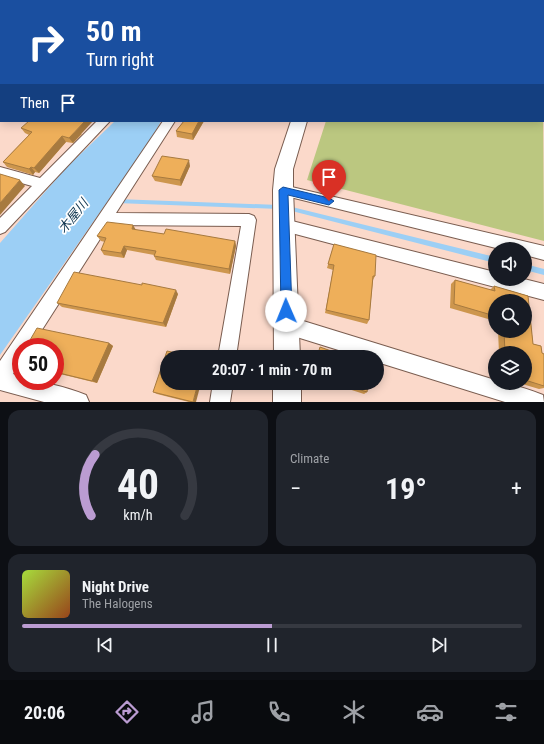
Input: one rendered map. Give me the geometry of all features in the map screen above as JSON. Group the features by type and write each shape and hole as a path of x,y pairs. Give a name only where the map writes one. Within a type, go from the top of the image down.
{"main road":[{"path":"287,350 284,169 299,122"},
{"path":"287,390 287,402"}],"street":[{"path":"0,228 103,122"},
{"path":"80,402 0,379 168,122"},
{"path":"0,172 42,184"},
{"path":"284,209 544,252"},
{"path":"284,209 544,292"},
{"path":"106,218 249,220 228,350"},
{"path":"287,325 536,402"},
{"path":"220,402 222,390"}],"green space":[{"path":"326,122 543,122 544,241 307,180"}],"water":[{"name":"木屋川","path":"114,122 160,122 152,138 0,355 0,243 67,167"}],"building":[{"path":"28,122 84,122 69,138 62,136 34,168 31,167 29,169 3,162 32,132 21,128"},
{"path":"183,122 198,122 192,134 176,131"},
{"path":"162,156 189,160 180,180 152,176"},
{"path":"0,174 20,180 0,203"},
{"path":"107,222 133,225 132,229 164,234 166,229 235,241 229,269 154,256 156,251 124,246 121,253 101,250 106,238 97,236"},
{"path":"334,244 376,255 375,276 373,276 369,320 326,310 334,265 328,264"},
{"path":"74,272 176,290 163,323 57,303"},
{"path":"455,280 495,291 494,286 521,294 488,294 488,314 454,304"},
{"path":"37,328 109,343 92,381 64,374 64,338 31,338"},
{"path":"532,334 533,344 541,346 542,353 544,354 544,386 532,382 532,346 505,346 504,338 532,338"},
{"path":"320,347 328,350 319,350"},
{"path":"160,372 160,390 196,390 193,402 153,392"}],"waterway":[{"path":"116,201 279,207"},
{"path":"288,208 488,258"},
{"path":"532,269 544,272"}],"route":[{"path":"286,311 283,190 329,201"}]}
